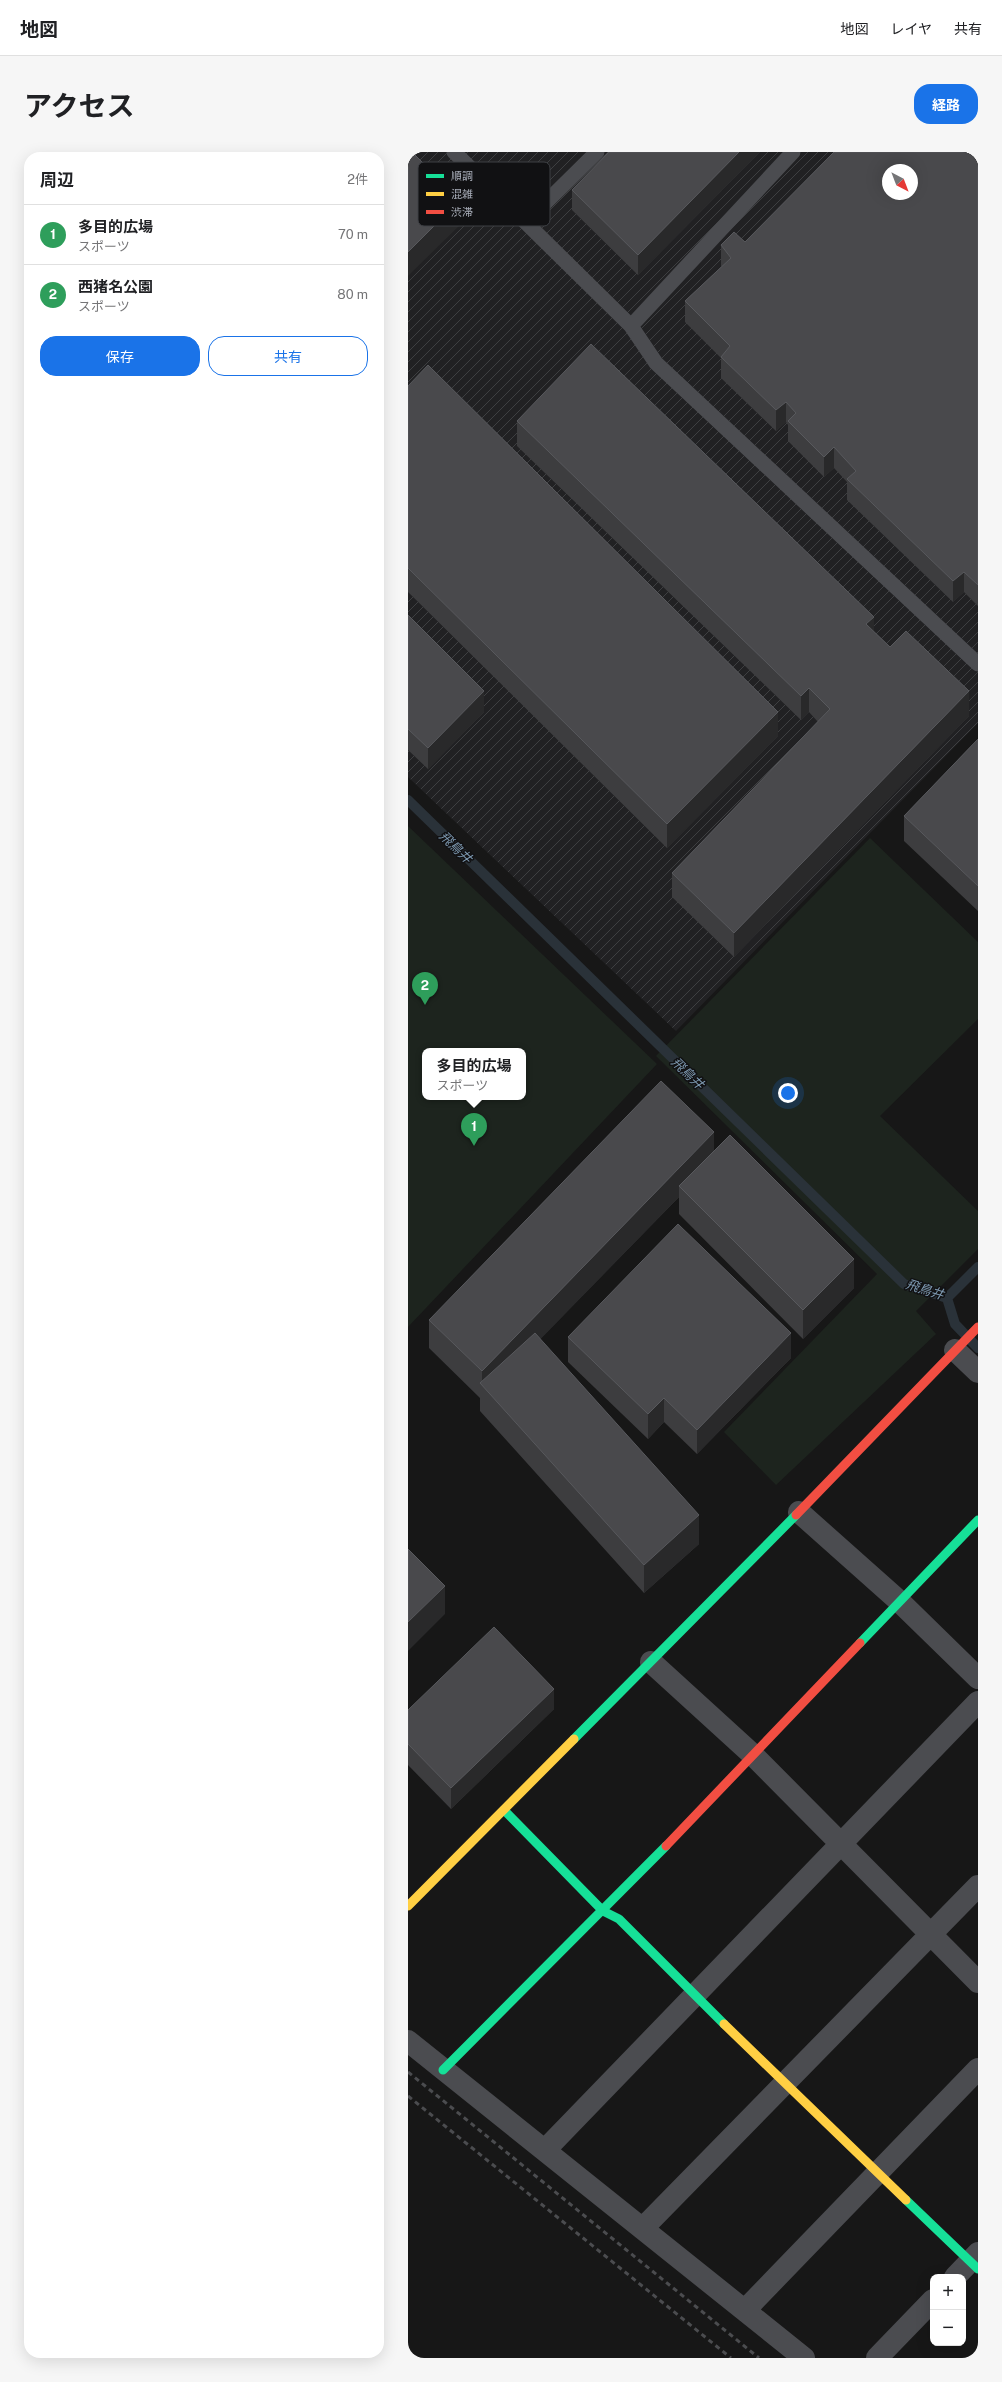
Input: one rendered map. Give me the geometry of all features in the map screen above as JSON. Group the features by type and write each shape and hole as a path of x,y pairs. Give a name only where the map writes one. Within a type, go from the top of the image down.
{"street":[{"path":"408,1906 799,1512 978,1327"},
{"path":"955,1350 978,1372"},
{"path":"799,1512 899,1601 978,1678"},
{"path":"443,2070 602,1911 978,1520"},
{"path":"650,1662 753,1755 978,1982"},
{"path":"546,2150 978,1702"},
{"path":"504,1810 602,1911 619,1919 784,2084 975,2261 959,2274"},
{"path":"643,2228 978,1886"},
{"path":"408,2041 804,2358"},
{"path":"745,2310 978,2069"},
{"path":"877,2358 930,2303"}],"lane":[{"path":"454,152 464,162"},
{"path":"550,198 597,152"},
{"path":"631,326 794,152"},
{"path":"530,226 631,326 656,362 978,664"}],"shaded area":[{"path":"408,152 978,152 978,723 676,1031 408,777"},
{"path":"408,826 657,1064 408,1327"},
{"path":"870,838 978,942 978,1019 880,1116 978,1211 978,1249 916,1311 936,1334 776,1485 724,1432 877,1274 656,1056"}],"building":[{"path":"408,152 412,152 422,162 418,162 418,226 434,226 408,252"},
{"path":"609,152 739,152 638,255 572,190"},
{"path":"834,152 978,152 978,585 964,572 953,581 847,479 856,471 834,447 824,457 788,421 796,413 786,402 776,410 721,357 730,346 685,301 731,258 721,245 734,232 745,242"},
{"path":"591,344 874,617 866,624 890,647 906,631 969,691 734,933 672,873 830,709 809,688 801,696 517,421"},
{"path":"428,365 778,712 667,824 408,568 408,386"},
{"path":"408,615 484,691 428,748 408,729"},
{"path":"978,739 978,886 904,816"},
{"path":"661,1081 714,1132 482,1371 429,1320"},
{"path":"730,1135 854,1259 803,1310 679,1186"},
{"path":"678,1224 791,1333 697,1430 664,1398 648,1414 568,1337"},
{"path":"535,1333 699,1515 644,1565 480,1383"},
{"path":"408,1549 445,1586 408,1622"},
{"path":"494,1627 554,1689 451,1788 408,1744 408,1710"}],"waterway":[{"name":"飛鳥井","path":"408,800 904,1284 947,1298 978,1267"},
{"path":"947,1298 955,1324 978,1348"}],"railway":[{"path":"408,2072 759,2358"},
{"path":"408,2096 731,2358"}],"traffic: fast":[{"path":"574,1739 796,1515"},
{"path":"860,1643 978,1520"},
{"path":"504,1810 603,1911 619,1919 724,2024"},
{"path":"443,2070 666,1846"},
{"path":"906,2200 978,2269"}],"traffic: slow":[{"path":"408,1906 574,1739"},
{"path":"724,2024 906,2200"}],"traffic: jam":[{"path":"796,1515 978,1327"},
{"path":"666,1846 860,1643"}],"place":[{"name":"西猪名公園","path":"425,1005"},
{"name":"多目的広場","path":"474,1146"}]}
